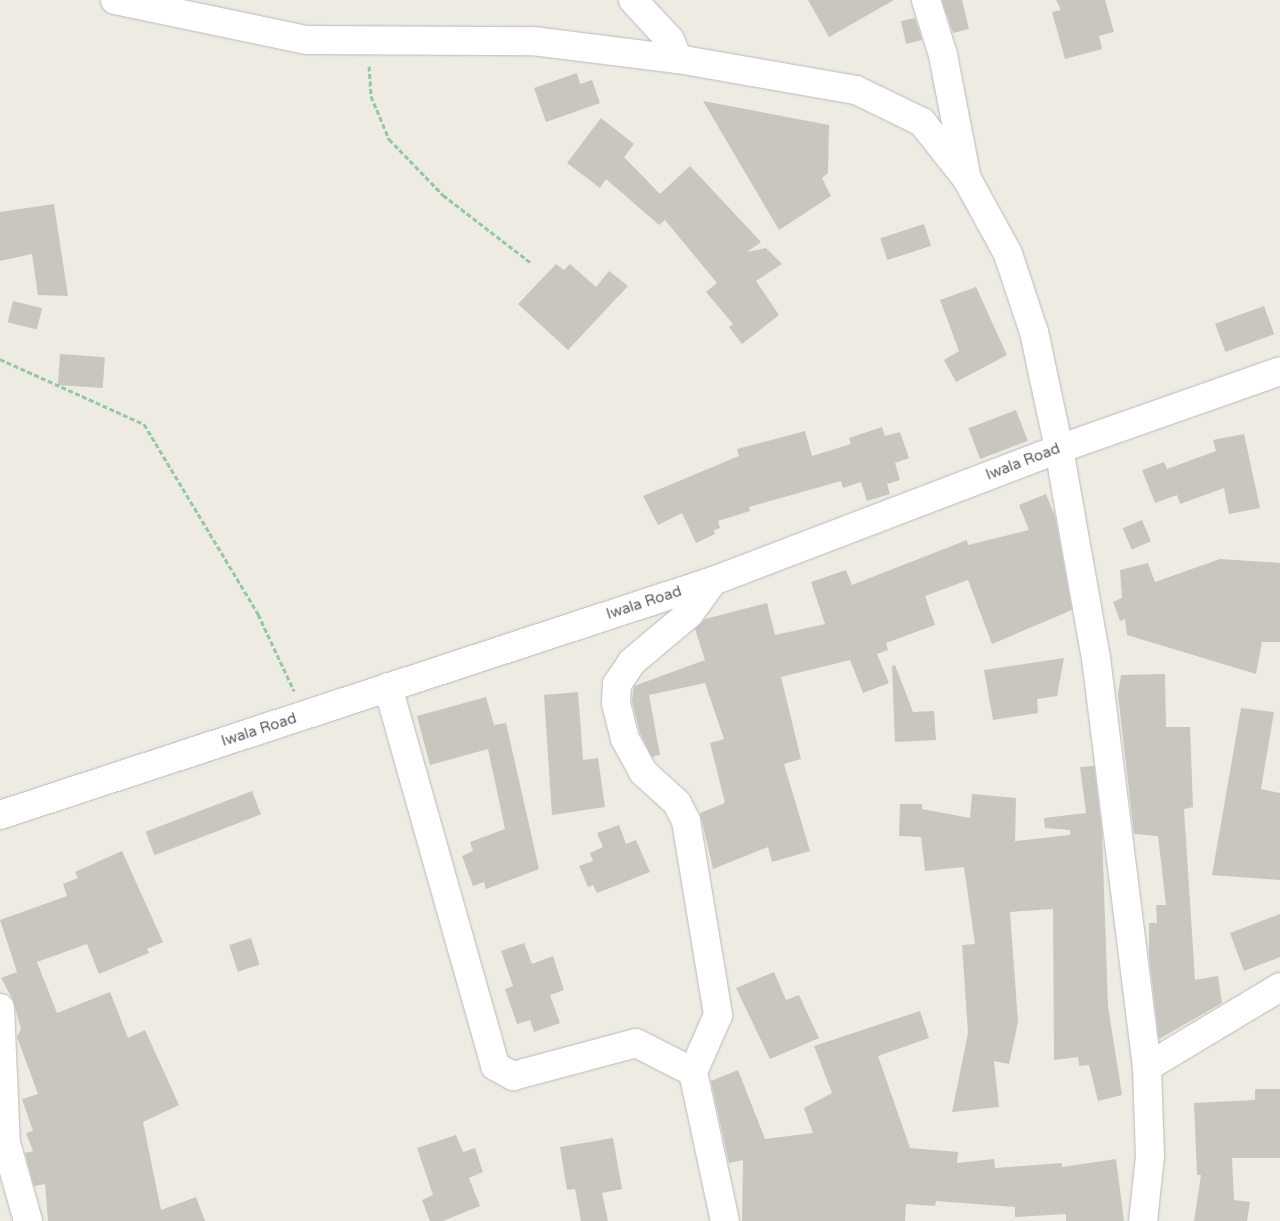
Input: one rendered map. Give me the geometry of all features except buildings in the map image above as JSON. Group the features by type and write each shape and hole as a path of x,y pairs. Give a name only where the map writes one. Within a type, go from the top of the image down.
{"street":[{"path":"115,0 276,36 367,40 533,41 678,59 856,90 886,101 922,122 967,179 1008,254 1034,332 1059,448 1096,658 1147,1067 1150,1156 1144,1221"},
{"path":"632,0 670,40 678,59"},
{"path":"926,0 943,55 967,179"},
{"name":"Iwala Road","path":"0,815 712,581 1059,448 1280,371"},
{"path":"712,581 689,614 632,662 617,684 616,703 625,739 643,772 677,803 686,820 718,1015 693,1072 725,1221"},
{"path":"388,687 495,1066 513,1076 636,1043 693,1072"},
{"path":"1147,1067 1280,987"},
{"path":"0,1008 6,1143 28,1221"}],"path":[{"path":"367,40 371,96 389,139 443,195 530,262"},
{"path":"0,359 144,424 258,614 305,714"}]}
